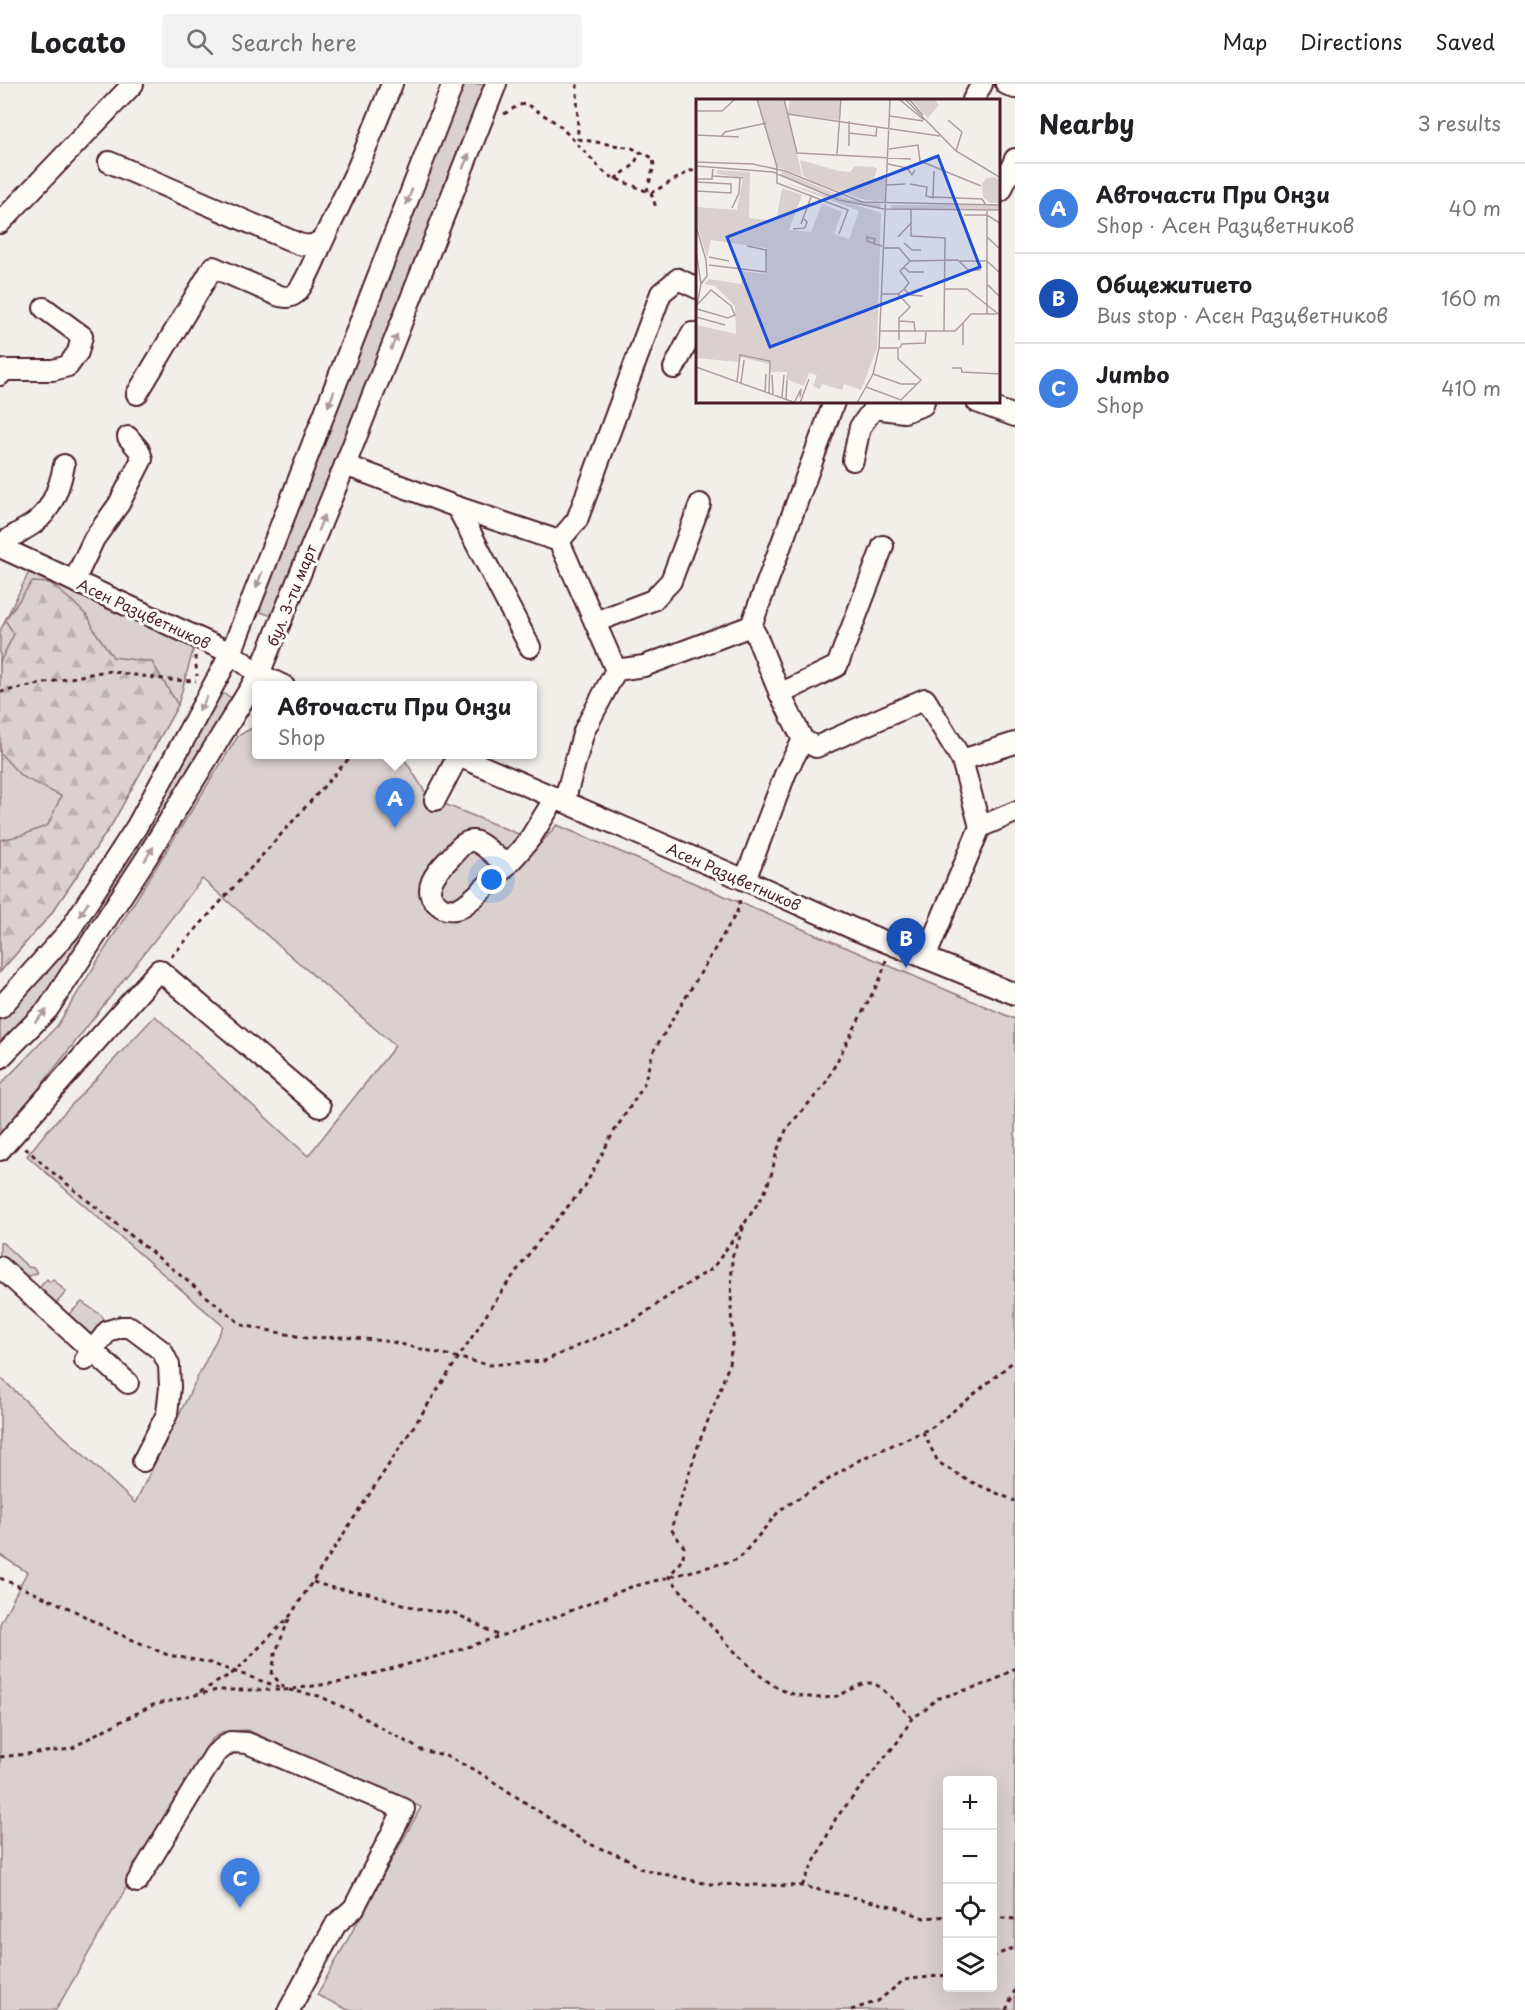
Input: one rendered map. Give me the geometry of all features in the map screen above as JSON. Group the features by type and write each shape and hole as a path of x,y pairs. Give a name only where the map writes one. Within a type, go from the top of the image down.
{"street":[{"path":"0,223 133,84"},
{"path":"137,394 213,267 277,295 293,296 300,288 358,167 392,84"},
{"path":"0,1008 76,921 137,826 231,653 453,84"},
{"name":"бул. 3-ти март","path":"255,681 345,465 496,84"},
{"path":"974,99 981,84"},
{"path":"1006,84 1015,88"},
{"path":"1000,192 1015,159"},
{"path":"109,162 299,244 305,246 317,244 325,236"},
{"path":"559,541 577,520 661,293 678,279 696,288"},
{"path":"0,375 4,370 53,370 68,366 78,352 82,336 44,308"},
{"path":"674,368 692,333 696,334"},
{"path":"616,670 644,666 751,626 833,404"},
{"path":"853,460 860,427 874,408 904,412 923,404"},
{"path":"982,404 1015,416"},
{"path":"74,580 94,539 118,504 142,459 139,450 128,437"},
{"path":"0,546 34,524 46,511 60,485 64,465"},
{"path":"345,465 457,507 559,541 616,670"},
{"path":"595,622 653,600 671,581 700,504"},
{"path":"457,507 530,648"},
{"name":"Асен Разцветников","path":"0,546 231,653 259,674 274,681"},
{"path":"780,694 837,666 883,546"},
{"path":"751,626 780,694 803,740 816,747 925,699 962,760 980,827 925,958"},
{"path":"506,865 560,800 584,730 616,670"},
{"name":"бул. 3-ти март","path":"0,1058 48,1009 147,857 252,685"},
{"path":"745,880 786,772 803,740"},
{"path":"962,760 1015,743"},
{"path":"435,800 454,759"},
{"name":"Асен Разцветников","path":"465,759 854,929 1015,994"},
{"path":"980,827 1015,812"},
{"path":"6,1143 159,970 320,1107"},
{"path":"0,1267 88,1355 128,1383"},
{"path":"88,1355 108,1331 121,1327 130,1327 162,1351 169,1365 170,1387 167,1414 143,1461"},
{"path":"137,1882 214,1754 230,1742 247,1743 404,1809 354,1908 336,1924 289,2010"}],"path":[{"path":"577,84 578,145"},
{"path":"480,124 519,105 526,104 558,124 607,175 649,192 696,170"},
{"path":"578,139 632,148 653,158 654,166 649,192 657,210"},
{"path":"615,178 634,165 640,152"},
{"path":"192,691 198,681 195,655 201,639"},
{"path":"0,692 106,671 171,680 198,681"},
{"path":"159,970 349,759"},
{"path":"196,1695 236,1671 290,1616 458,1357 534,1247 585,1186 643,1087 653,1052 737,912 745,880"},
{"path":"6,1143 51,1171 242,1325 306,1338 346,1337 392,1342 489,1365 544,1361 625,1325 713,1268 764,1194 777,1151 787,1128 824,1086 881,977 891,944"},
{"path":"669,1577 683,1558 684,1547 671,1529 700,1440 729,1364 733,1338 732,1257 746,1221"},
{"path":"0,1757 71,1749 153,1706 217,1690 285,1690 342,1682 453,1652 550,1619 630,1587 739,1559 780,1510 861,1460 931,1428 1015,1360"},
{"path":"923,1432 938,1462 967,1479 1015,1501"},
{"path":"669,1577 765,1681 785,1692 817,1697 834,1697 864,1683 877,1684 912,1718"},
{"path":"0,1578 71,1609 112,1632 168,1655 207,1662 285,1690 319,1696 352,1711 421,1750 444,1755 480,1773 587,1843 630,1860 638,1868 708,1884 802,1886 896,1907 924,1918 943,1917"},
{"path":"313,1582 333,1588 368,1593 422,1610 455,1613 499,1636"},
{"path":"285,1690 272,1674 274,1654 290,1616"},
{"path":"802,1886 836,1818 899,1740 912,1718 936,1699 992,1682 1015,1668"},
{"path":"997,1918 1015,1920"},
{"path":"997,1955 1015,1947"},
{"path":"852,2010 878,2001 904,1980 943,1976"},
{"path":"1006,2010 1015,1989"}],"green space":[{"path":"453,84 494,84 281,619 249,608"},
{"path":"29,572 50,583 195,643 178,705 112,824 51,914 0,972 0,631"},
{"path":"32,582 50,583 73,602 89,618 94,630 113,657 152,662 178,705 112,824 51,914 0,972 0,840 23,835 48,825 61,796 21,776 0,753 0,662 14,634 5,620"},
{"path":"212,688 242,703 48,1009 0,1058 0,1008 69,931"},
{"path":"252,728 252,759 402,759 429,798 541,843 557,825 1015,1019 1015,2010 348,2010 317,1995 421,1807 247,1730 222,1732 211,1740 56,2010 0,2010 0,1624 27,1572 0,1555 0,1377 135,1503 223,1326 27,1156 47,1131 155,1016 308,1156 395,1046 202,879 0,1136 0,1085 57,1026 238,736"},
{"path":"0,1243 3,1243 28,1267 34,1268 37,1273 18,1280 0,1263"},
{"path":"47,1279 50,1282 53,1279 66,1292 54,1306 35,1293"},
{"path":"82,1302 101,1315 107,1323 94,1339 66,1321 68,1315"}],"place":[{"name":"Авточасти При Онзи","path":"395,828"},
{"name":"Общежитието","path":"906,968"},
{"name":"Jumbo","path":"240,1908"}]}
